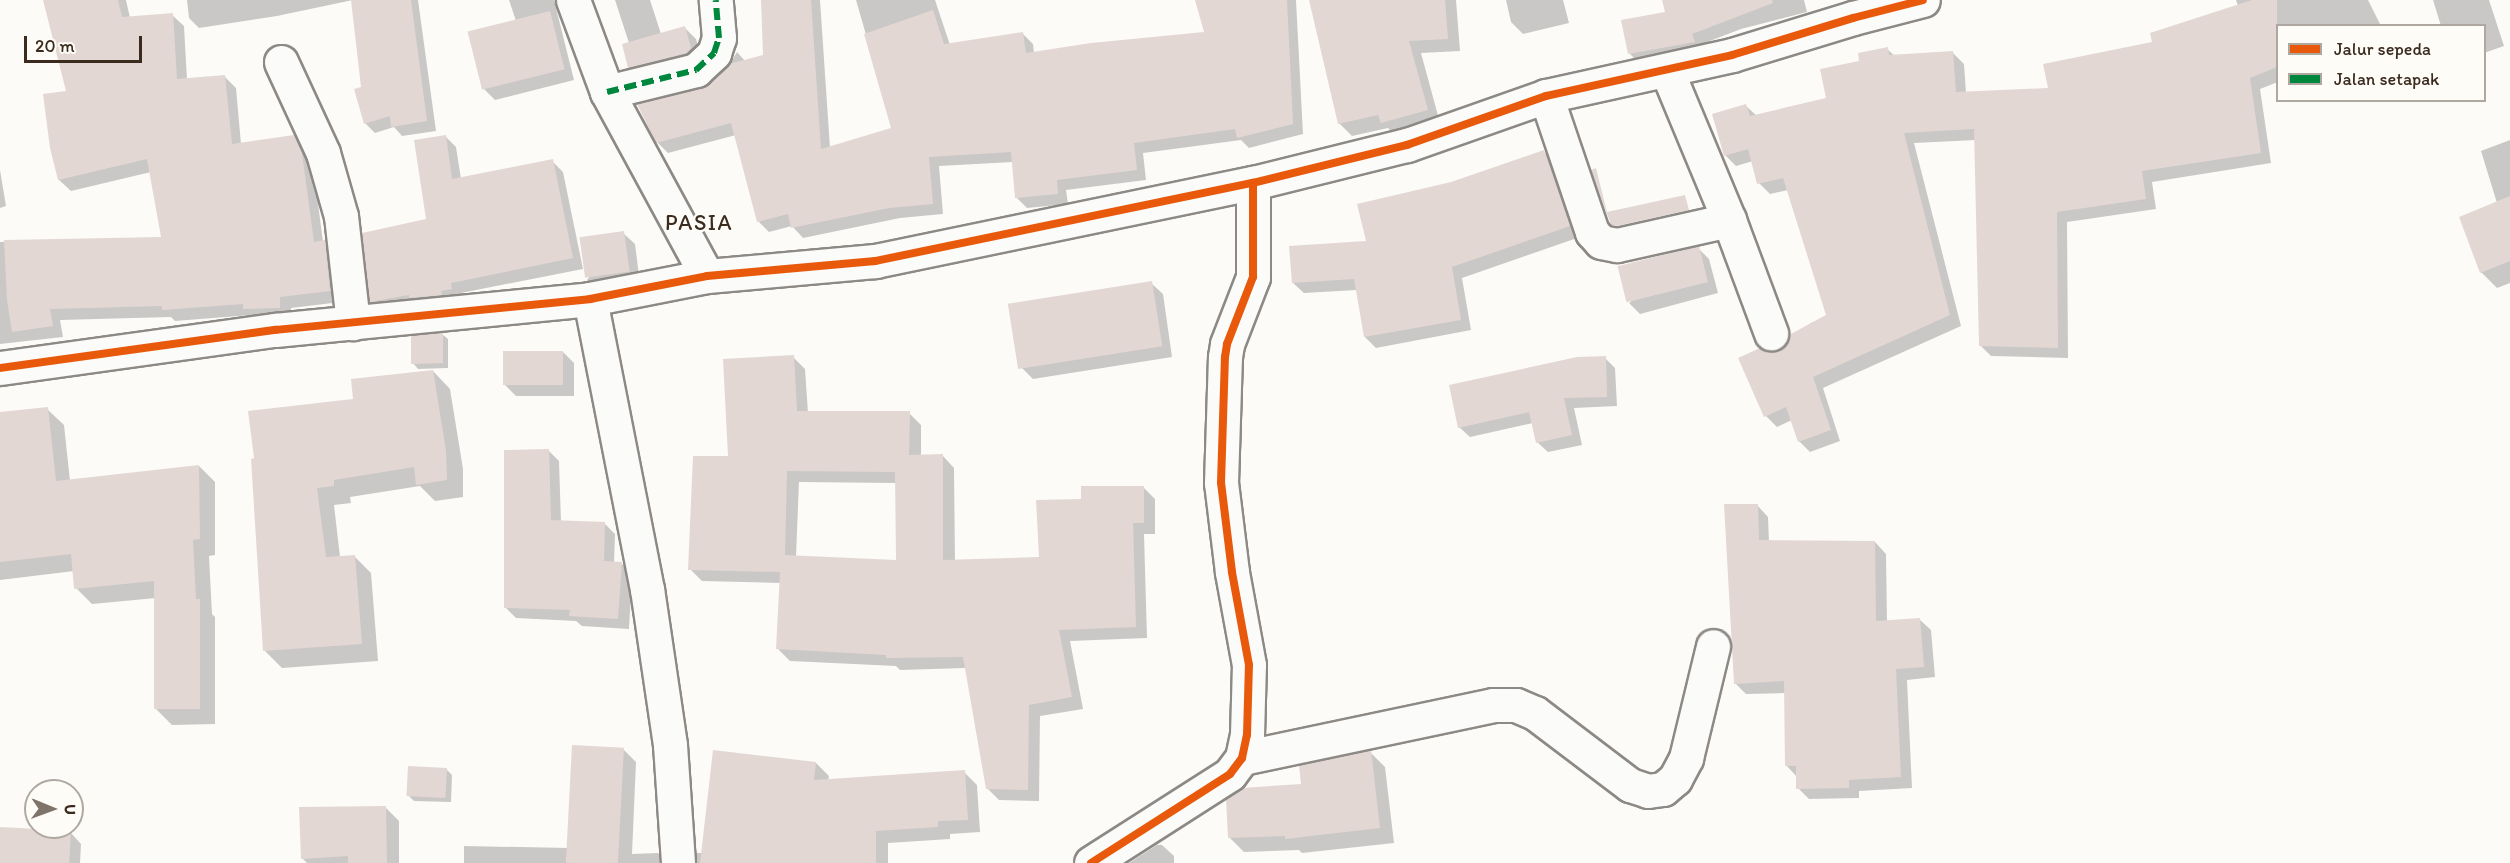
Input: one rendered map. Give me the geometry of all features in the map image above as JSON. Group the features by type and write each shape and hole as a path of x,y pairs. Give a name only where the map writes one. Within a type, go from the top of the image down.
{"street":[{"path":"573,0 607,92 706,276"},
{"path":"607,92 696,70 714,53 718,38 716,0"},
{"path":"0,368 274,330 590,299 706,276 875,261 1253,183 1407,145 1546,96 1667,71 1923,0"},
{"path":"280,63 323,153 341,216 353,323"},
{"path":"1667,71 1729,220 1770,333"},
{"path":"1546,96 1592,232 1601,242 1617,244 1729,220"},
{"path":"1091,863 1230,774 1242,758 1247,735 1249,665 1232,572 1221,483 1227,344 1253,277 1253,183"},
{"path":"590,299 646,589 670,745 678,863"},
{"path":"1242,758 1493,705 1516,705 1535,713 1630,784 1648,791 1663,789 1675,779 1686,758 1713,646"}],"building":[{"path":"43,0 118,0 122,17 173,13 177,79 225,75 232,144 294,135 302,153 314,242 325,240 330,291 280,297 280,308 243,309 243,304 162,310 162,306 50,309 53,326 12,332 7,300 4,240 161,237 147,159 58,180 50,148 43,94 66,91"},
{"path":"351,0 411,0 427,121 391,127 390,116 364,124 354,89 361,87"},
{"path":"761,0 811,0 821,149 891,128 864,34 933,10 944,44 1023,32 1026,53 1091,43 1204,32 1195,0 1287,0 1293,124 1237,138 1235,129 1134,143 1137,170 1057,180 1058,194 1015,198 1011,152 929,157 933,204 889,208 791,228 788,214 757,222 731,123 656,143 637,104 700,88 729,64 763,55"},
{"path":"1309,0 1445,0 1448,39 1409,41 1428,110 1381,123 1378,115 1338,124"},
{"path":"1662,0 1772,0 1773,3 1692,34 1695,42 1628,54 1621,20 1665,12"},
{"path":"2252,0 2277,0 2276,67 2250,78 2261,153 2142,171 2146,199 2057,212 2058,348 1979,346 1974,129 1904,133 1950,315 1813,377 1831,430 1798,442 1786,407 1764,417 1738,358 1760,348 1768,352 1778,350 1786,344 1789,335 1826,315 1783,178 1757,184 1748,149 1724,156 1712,114 1746,104 1750,116 1826,98 1820,69 1859,61 1858,53 1888,47 1889,55 1953,51 1956,92 2048,88 2043,64 2152,42 2150,33"},
{"path":"550,11 565,69 482,90 468,32"},
{"path":"685,26 691,48 687,53 628,68 622,44"},
{"path":"446,135 452,179 553,159 573,258 451,283 452,289 441,291 442,295 409,298 409,295 369,302 362,233 426,219 414,140"},
{"path":"1544,150 1570,226 1452,267 1461,320 1364,337 1354,279 1292,283 1289,246 1366,241 1357,204 1451,182"},
{"path":"1596,168 1607,212 1685,195 1689,210 1617,226 1611,225 1591,170"},
{"path":"2510,196 2510,261 2480,273 2459,217"},
{"path":"624,231 630,272 585,278 579,237"},
{"path":"1699,246 1708,282 1626,302 1617,266"},
{"path":"1152,281 1162,346 1018,369 1008,304"},
{"path":"443,332 443,363 411,364 411,336"},
{"path":"503,351 563,351 563,385 503,385"},
{"path":"794,355 797,411 910,411 909,455 943,454 943,560 1039,557 1036,500 1081,499 1081,486 1144,486 1144,523 1133,523 1136,627 1059,630 1072,697 1029,705 1028,790 986,789 963,657 886,658 886,655 776,649 780,572 688,570 693,456 728,456 723,359","holes":["787,471 895,472 896,560 785,555"]},
{"path":"1606,356 1607,397 1564,398 1572,435 1536,443 1529,412 1458,428 1449,385 1577,357"},
{"path":"433,370 446,451 447,480 416,485 414,467 334,480 334,486 317,488 326,557 355,555 362,644 263,651 251,459 254,458 248,411 353,399 351,379"},
{"path":"48,407 56,481 199,465 200,539 193,540 196,599 200,599 200,709 154,709 154,581 74,589 71,554 0,562 0,412"},
{"path":"549,449 551,520 605,522 604,561 622,562 618,619 569,616 570,610 504,608 504,450"},
{"path":"1724,504 1758,504 1759,540 1875,541 1876,621 1920,618 1924,667 1896,669 1901,777 1849,780 1849,788 1796,789 1796,766 1785,766 1784,681 1734,684"},
{"path":"572,745 624,748 618,863 566,863"},
{"path":"713,750 816,762 814,780 965,770 968,820 938,821 938,827 876,831 876,863 700,863"},
{"path":"1371,750 1380,828 1285,839 1285,836 1228,838 1226,799 1242,788 1301,784 1299,765"},
{"path":"408,766 447,768 445,798 406,796"},
{"path":"386,806 387,863 348,863 348,856 301,859 299,807"},
{"path":"0,827 24,828 24,839 70,839 69,863 0,863"}],"marked path":[{"path":"607,92 696,70 714,53 719,38 716,0"}],"cycle path":[{"path":"0,368 275,330 590,299 707,276 875,261 1253,183 1407,145 1546,96 1732,55 1853,18 1923,0"},
{"path":"1091,863 1230,774 1242,758 1247,735 1249,665 1232,572 1221,483 1227,344 1253,277 1253,183"}],"district":[{"name":"PASIA","path":"699,223"}]}
